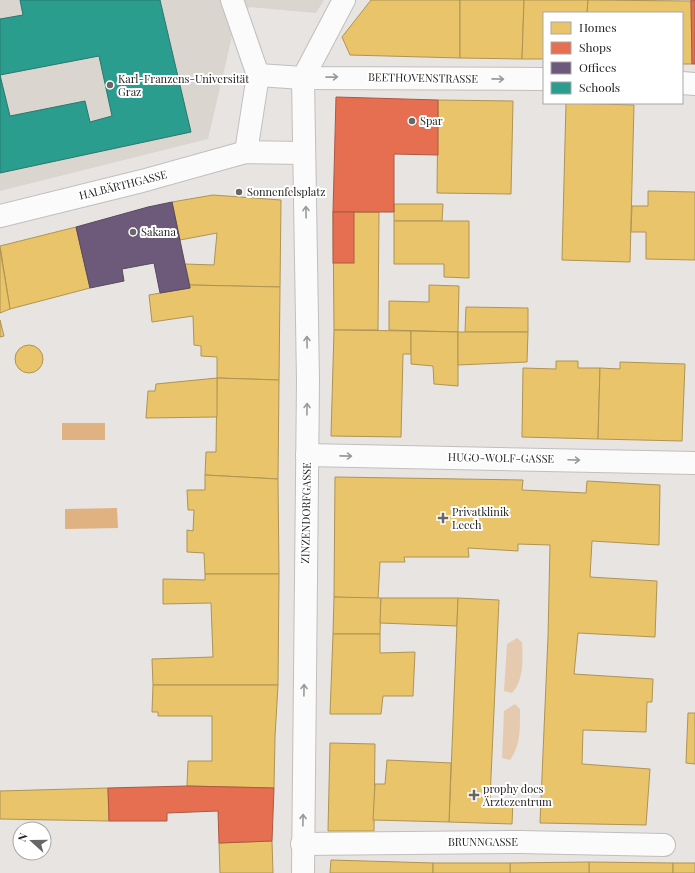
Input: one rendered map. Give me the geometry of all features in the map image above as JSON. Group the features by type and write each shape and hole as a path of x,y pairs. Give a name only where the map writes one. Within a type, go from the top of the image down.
{"street":[{"path":"232,0 258,75 246,152 304,153 303,78 344,0"},
{"path":"258,75 303,78"},
{"name":"BEETHOVENSTRASSE","path":"303,78 543,79"},
{"path":"683,83 695,84"},
{"name":"HALBÄRTHGASSE","path":"0,216 142,181 246,152"},
{"name":"ZINZENDORFGASSE","path":"302,873 308,381 304,153"},
{"name":"HUGO-WOLF-GASSE","path":"307,455 695,463"},
{"name":"BRUNNGASSE","path":"302,844 520,842 664,845"}],"shaded area":[{"name":"Karl-Franzens-Universität Graz","path":"0,0 324,0 316,13 249,7 233,32 208,139 0,191"},
{"path":"62,423 105,423 105,440 62,440"},
{"path":"117,508 118,528 65,529 65,509"},
{"path":"517,638 522,642 522,669 519,682 512,693 504,691 507,644"},
{"path":"515,704 520,709 520,729 516,749 510,760 502,758 504,711"}],"building: Homes":[{"path":"371,0 460,0 460,58 350,55 342,37"},
{"path":"460,0 524,0 522,59 460,58"},
{"path":"524,0 588,0 587,12 543,12 543,59 522,59"},
{"path":"588,0 691,1 692,64 683,64 683,12 587,12"},
{"path":"438,100 513,101 511,194 437,193"},
{"path":"566,104 634,105 630,262 562,260"},
{"path":"648,191 695,192 695,260 646,259 646,232 631,232 632,206 648,206"},
{"path":"213,195 281,200 280,287 190,285 185,264 214,265 217,233 180,240 172,202"},
{"path":"394,204 443,204 442,221 394,221"},
{"path":"333,212 379,212 378,330 334,330"},
{"path":"394,221 469,221 469,278 444,277 444,264 394,264"},
{"path":"76,227 90,288 10,309 0,246"},
{"path":"0,249 10,309 0,313"},
{"path":"190,285 280,287 279,380 217,378 217,357 201,356 201,346 194,345 193,316 152,322 149,295 190,288"},
{"path":"429,285 459,286 458,332 389,330 389,301 429,302"},
{"path":"466,307 528,308 528,332 465,332"},
{"path":"0,320 4,336 0,337"},
{"path":"334,330 411,331 411,354 403,354 401,437 331,436"},
{"path":"411,331 458,332 458,386 434,384 433,366 411,364"},
{"path":"458,332 528,332 527,362 458,365"},
{"path":"29,345 39,349 43,359 39,369 29,373 19,369 15,359 19,349"},
{"path":"556,361 578,361 578,368 600,368 598,439 522,437 523,368 556,369"},
{"path":"620,362 685,364 682,441 598,439 600,368 620,369"},
{"path":"217,378 279,380 278,479 205,475 206,452 216,452"},
{"path":"217,378 217,417 146,418 148,391 155,391 156,384"},
{"path":"205,475 278,479 279,574 205,574 204,553 187,552 187,530 193,531 194,510 188,510 187,490 205,490"},
{"path":"335,477 523,480 522,490 586,493 587,481 660,485 659,545 592,541 590,577 657,581 655,637 578,633 574,674 653,679 652,702 647,702 646,732 583,730 582,764 650,769 646,825 540,823 548,637 550,545 518,544 518,551 468,548 469,557 404,557 405,562 380,562 378,599 334,597"},
{"path":"205,574 279,574 278,685 153,685 152,659 213,657 211,603 163,604 163,579 205,580"},
{"path":"334,597 381,598 380,634 333,634"},
{"path":"381,598 458,598 457,626 380,623"},
{"path":"458,598 499,600 490,799 513,800 512,824 449,822"},
{"path":"333,634 380,634 380,653 415,652 413,696 383,696 381,714 330,714"},
{"path":"153,685 278,685 274,788 187,786 188,761 212,761 212,716 158,716 158,712 152,712"},
{"path":"688,713 695,713 695,764 686,763"},
{"path":"330,743 375,744 374,831 328,831"},
{"path":"387,760 451,763 449,822 373,820 375,784 385,784"},
{"path":"108,788 109,821 0,819 0,791"},
{"path":"272,841 273,873 220,873 219,843"},
{"path":"331,860 433,863 433,873 330,873"},
{"path":"589,862 673,863 673,873 589,873"},
{"path":"589,862 589,873 510,873 510,863"},
{"path":"433,863 510,863 510,873 433,873"},
{"path":"673,863 695,863 695,873 673,873"}],"building: Shops":[{"path":"691,0 695,0 695,64 692,64"},
{"path":"336,97 438,100 438,155 394,154 394,212 333,212"},
{"path":"333,212 354,212 354,263 333,263"},
{"path":"187,786 274,788 272,841 219,843 218,811 167,813 167,821 109,821 108,788"}],"building: Offices":[{"path":"172,202 190,288 160,293 154,263 122,269 124,281 90,288 76,227 148,207"}],"building: Schools":[{"path":"20,0 160,0 191,132 0,173 0,75 0,19 23,15","holes":["99,56 112,116 90,122 85,101 10,116 0,75"]}],"place":[{"name":"Karl-Franzens-Universität Graz","path":"110,85"},
{"name":"Spar","path":"412,121"},
{"name":"Sonnenfelsplatz","path":"239,192"},
{"name":"Sakana","path":"133,232"},
{"name":"Privatklinik Leech","path":"443,518"},
{"name":"prophy docs Ärztezentrum","path":"474,795"}]}
